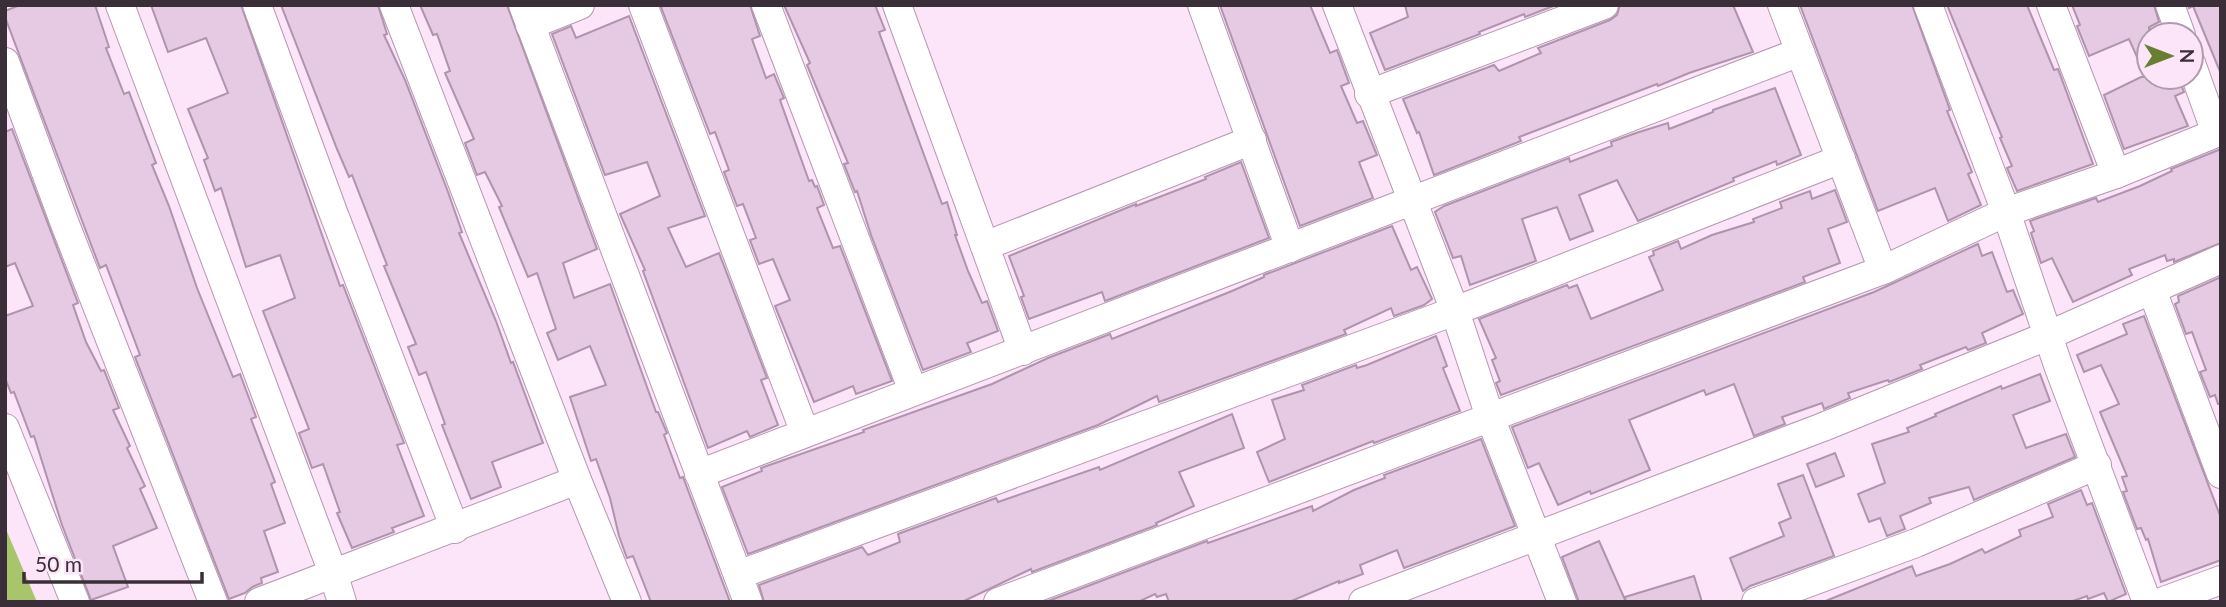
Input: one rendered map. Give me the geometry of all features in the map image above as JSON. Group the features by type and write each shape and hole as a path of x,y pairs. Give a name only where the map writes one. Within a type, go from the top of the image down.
{"street":[{"path":"120,5 342,602"},
{"path":"257,5 455,529"},
{"path":"394,5 627,602"},
{"path":"580,5 526,15 748,602"},
{"path":"643,5 805,433"},
{"path":"766,5 913,391"},
{"path":"897,5 1023,351"},
{"path":"1202,5 1290,248"},
{"path":"1337,5 1369,94 1455,311 1490,418 1562,602"},
{"path":"1369,94 1604,5"},
{"path":"1782,5 1883,270"},
{"path":"1928,5 2147,602"},
{"path":"2051,5 2116,174"},
{"path":"699,474 1800,52"},
{"path":"5,62 65,224 213,602"},
{"path":"998,602 1883,270 2006,212 2116,174 2218,132 2202,91"},
{"path":"985,246 1252,140"},
{"path":"738,575 1455,311 1841,159"},
{"path":"1363,602 1823,427 2221,260"},
{"path":"2152,290 2221,474"},
{"path":"5,428 75,602"},
{"path":"1756,602 1916,543 2097,465"},
{"path":"260,602 578,480"},
{"path":"2161,602 2221,580"}],"green space":[{"path":"5,527 37,602 5,602"}],"building":[{"path":"20,5 95,5 109,47 106,48 124,94 129,92 156,163 152,165 197,288 233,377 240,374 256,417 251,419 275,482 271,484 285,523 264,531 278,572 261,578 262,583 229,599 135,357 140,355 106,265 100,268 5,17 5,11"},
{"path":"151,5 241,5 340,286 343,285 404,443 397,445 424,516 392,528 394,532 352,548 337,513 340,512 323,464 312,468 299,433 309,429 263,311 295,298 280,255 246,267 221,188 215,191 204,160 208,158 188,109 228,93 206,38 168,52"},
{"path":"281,5 378,5 387,34 384,35 405,80 448,192 462,232 459,233 511,363 513,362 543,443 492,462 501,487 471,499 442,425 445,424 426,372 419,375 408,347 416,344 384,266 387,265 352,175 349,177 337,149"},
{"path":"420,5 507,5 597,249 563,263 574,298 610,284 656,412 667,433 664,435 680,478 683,477 730,602 651,602 633,556 627,558 610,498 596,459 591,461 570,397 606,385 590,346 558,360 547,333 556,329 537,273 528,277 499,207 502,206 485,172 477,175 465,143 474,139 445,73 450,71 437,34 433,35"},
{"path":"750,5 760,36 752,39 766,78 774,74 784,98 780,100 809,181 812,180 815,187 817,186 824,205 817,208 833,248 840,246 892,381 856,394 853,386 814,402 775,306 790,300 773,259 759,264 750,240 756,238 743,204 737,206 724,172 729,170 715,132 710,134 661,7"},
{"path":"784,5 875,5 885,30 879,32 942,204 947,202 968,271 982,303 987,301 998,331 967,343 971,352 923,370 857,191 855,192 844,164 848,163 807,65 810,63"},
{"path":"1220,5 1310,5 1330,53 1337,50 1349,83 1341,86 1357,123 1363,121 1377,155 1359,162 1373,198 1300,226"},
{"path":"1405,5 1556,5 1525,17 1524,14 1479,32 1480,34 1385,70 1370,33 1408,17"},
{"path":"1620,5 1733,5 1753,52 1658,86 1657,84 1519,137 1521,141 1434,175 1419,132 1417,133 1403,99 1494,65 1499,71 1541,53 1538,48 1610,20 1617,15"},
{"path":"1800,5 1912,5 1950,110 1947,111 1972,172 1968,174 1981,205 1948,221 1935,188 1878,211"},
{"path":"1947,5 2027,5 2054,70 2058,69 2093,164 2017,191 2007,168 2012,166 2000,138 2002,137"},
{"path":"2072,5 2154,5 2159,21 2135,21 2135,52 2129,39 2089,56 2077,26 2080,25"},
{"path":"2188,5 2221,5 2221,74 2205,35 2205,21 2199,21 2193,6 2189,8"},
{"path":"629,16 705,216 668,228 686,267 719,253 767,378 761,380 778,425 750,437 747,431 708,448 643,271 645,270 620,214 660,196 647,162 605,175 552,34 571,26 576,38"},
{"path":"2135,80 2135,91 2184,91 2175,96 2188,126 2124,149 2104,95"},
{"path":"1775,88 1801,155 1777,165 1776,161 1733,178 1734,181 1638,221 1617,180 1579,195 1593,231 1570,240 1557,207 1522,219 1536,261 1470,285 1461,256 1453,258 1435,212 1444,206 1569,158 1570,162 1612,146 1611,142 1636,133 1668,123 1669,129"},
{"path":"12,129 78,303 73,305 86,342 101,371 104,370 119,408 113,410 145,486 140,489 157,528 113,546 128,587 91,600 62,525 34,436 31,437 14,392 11,393 5,378 5,316 33,306 15,263 5,267 5,132"},
{"path":"2221,149 2221,243 2174,262 2174,259 2167,261 2165,255 2129,269 2132,275 2073,302 2052,258 2041,263 2030,221 2096,198 2098,202"},
{"path":"1241,162 1269,238 1105,301 1102,292 1029,319 1021,297 1024,296 1009,256 1136,204 1206,179 1205,177"},
{"path":"1835,190 1847,222 1828,229 1840,263 1803,277 1805,282 1501,395 1496,383 1500,381 1492,360 1496,358 1479,319 1567,285 1569,288 1577,285 1591,319 1663,290 1649,257 1654,255 1653,251 1678,241 1681,249 1712,235 1754,222 1753,219 1782,208 1780,202 1810,191 1812,199"},
{"path":"1392,226 1411,270 1417,267 1432,299 1424,305 1394,316 1391,308 1344,330 1346,334 1159,402 1157,396 1098,425 748,554 722,487 762,471 761,468 992,384 1110,334 1112,339 1232,291 1264,275"},
{"path":"1978,244 1982,256 1992,252 2007,292 2013,290 2023,314 1982,333 1986,343 1968,350 1966,347 1920,365 1922,369 1889,382 1888,380 1848,393 1850,398 1824,409 1822,403 1782,417 1785,424 1754,436 1734,384 1706,395 1704,390 1629,420 1650,470 1558,505 1539,463 1528,468 1512,427 1874,292"},
{"path":"2221,277 2221,404 2218,404 2215,395 2210,397 2200,372 2206,370 2192,332 2186,334 2175,304 2179,302 2178,296"},
{"path":"2144,316 2221,518 2221,560 2161,582 2148,539 2146,540 2141,528 2137,529 2123,492 2127,491 2122,477 2127,476 2100,412 2119,404 2101,365 2084,372 2077,355 2127,334 2123,324"},
{"path":"1436,336 1447,366 1443,368 1460,411 1374,443 1373,441 1269,482 1257,452 1285,439 1272,400 1304,390 1302,385 1356,365 1357,368 1367,365"},
{"path":"2040,374 2050,401 2013,415 2026,448 2066,434 2075,457 1974,500 1969,487 1929,498 1931,503 1900,516 1905,529 1887,536 1880,518 1869,522 1858,494 1885,483 1872,444 1909,432 1907,428 1936,416 1935,414 2001,386 2002,389"},
{"path":"1232,414 1244,448 1179,472 1194,506 1156,523 1157,525 1032,572 1031,569 962,602 764,602 759,585 862,547 868,555 900,542 898,534 996,498 998,502 1099,467 1100,470"},
{"path":"1481,439 1515,526 1423,561 1404,568 1397,550 1360,565 1363,574 1289,602 1169,602 1166,594 1157,597 1155,594 1138,602 1048,601 1207,541 1208,543 1312,506 1313,511 1385,478 1384,475"},
{"path":"1835,453 1844,476 1816,487 1807,464"},
{"path":"1803,475 1834,556 1750,586 1743,591 1730,558 1784,536 1779,523 1791,518 1778,484"},
{"path":"2081,490 2087,505 2092,503 2126,594 2108,602 2104,593 2070,602 1823,602 1912,566 1916,576 1982,549 1985,553 2021,536 2019,530 2053,517 2048,504"},
{"path":"1599,541 1626,602 1579,602 1562,557"},
{"path":"1694,576 1702,602 1626,602 1625,597"}]}
